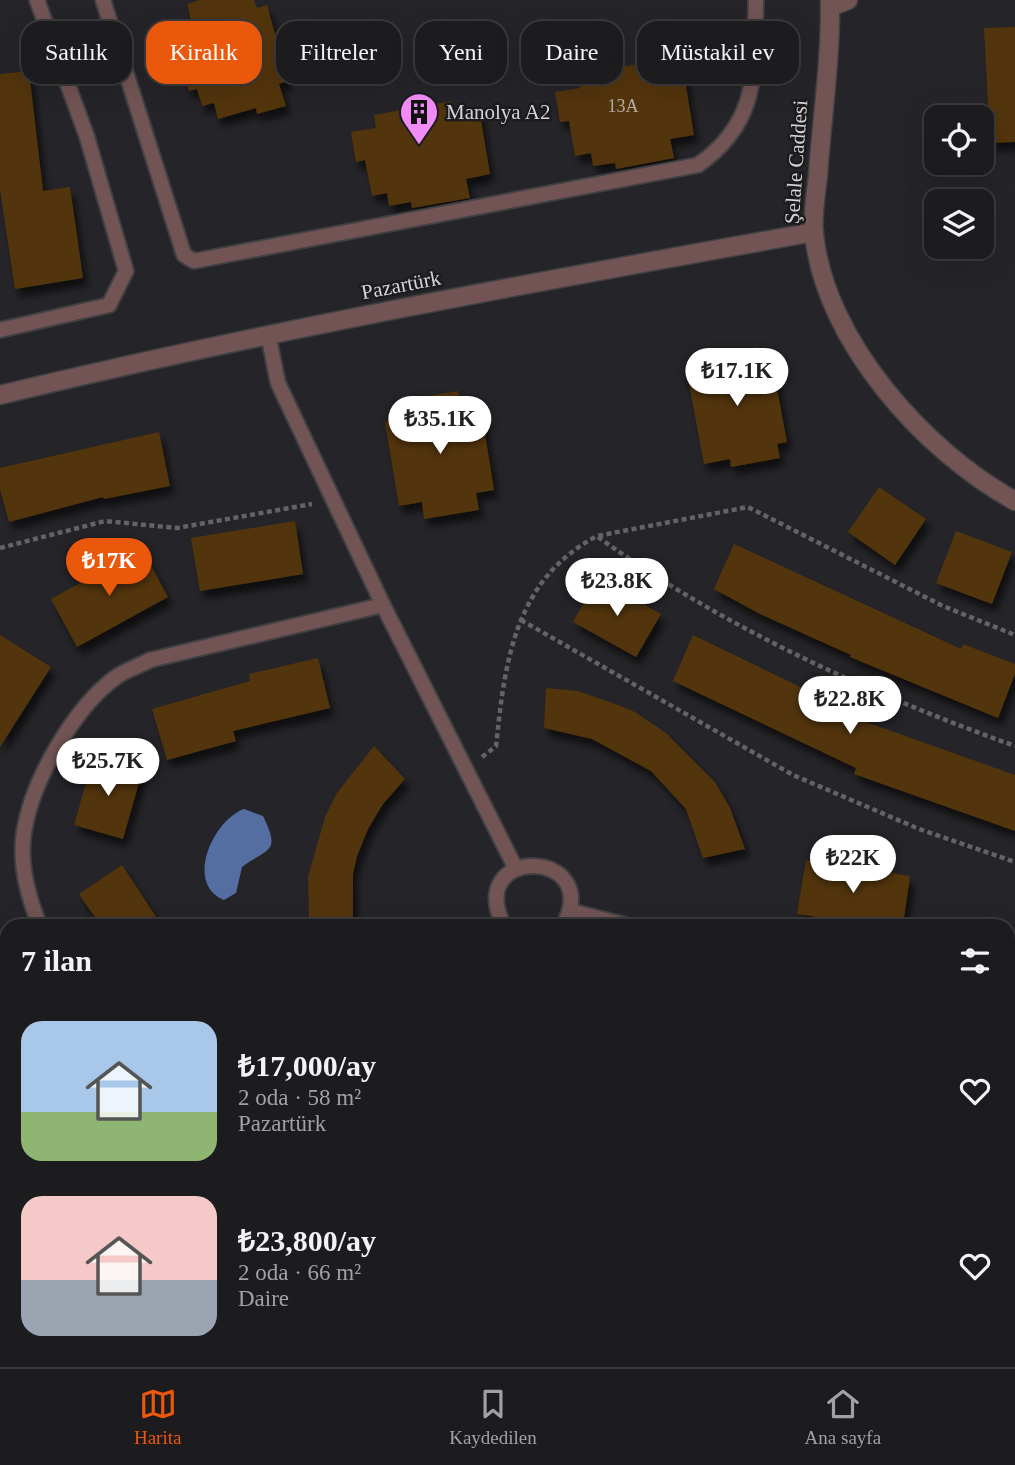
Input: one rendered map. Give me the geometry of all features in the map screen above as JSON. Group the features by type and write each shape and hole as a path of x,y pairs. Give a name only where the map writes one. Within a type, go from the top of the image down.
{"street":[{"path":"830,3 848,0"},
{"name":"Şelale Caddesi","path":"830,3 814,232 824,281 861,359 923,433 991,488 1015,501"},
{"name":"Pazartürk","path":"0,395 268,334 549,278 814,232"}],"lane":[{"path":"0,330 109,305 126,271 87,137 37,0"},
{"path":"103,0 184,255 194,261 698,165 720,149 740,123 754,73 756,0"},
{"path":"268,334 278,383 383,605 515,867"},
{"path":"37,919 27,894 24,833 35,790 67,729 116,677 150,660 383,605"},
{"path":"500,919 495,908 499,884 515,867 537,863 557,871 570,889 571,911 567,919"},
{"path":"571,911 602,919"}],"path":[{"path":"0,548 105,522 177,528 333,500"},
{"path":"467,768 496,746 504,670 521,620 545,577 580,546 597,537 748,507 943,606 1015,635"},
{"path":"597,537 637,565 714,611 906,705 1015,746"},
{"path":"521,620 793,775 919,829 1015,862"}],"water":[{"path":"244,809 263,816 271,843 265,852 242,867 236,893 224,900 212,892 206,881 207,853 222,826"}],"building":[{"path":"199,0 254,0 257,8 267,5 276,38 276,84 279,84 286,106 257,114 256,108 218,119 214,103 202,106 197,89 189,91 187,84 262,84 262,21 191,21 187,4"},
{"path":"1015,27 1015,142 994,143 994,105 988,105 984,28"},
{"path":"637,64 637,84 686,84 694,135 670,139 674,158 616,169 615,163 593,166 591,153 575,156 569,121 560,122 555,92 580,88 579,84 623,84 623,67"},
{"path":"21,72 21,84 31,84 43,191 70,187 83,278 15,289 0,189 0,74"},
{"name":"Manolya A2","path":"451,101 453,112 479,108 490,174 466,179 470,198 412,208 411,202 389,206 387,193 372,196 365,160 356,162 351,132 376,128 374,115"},
{"path":"758,347 760,359 771,357 787,442 777,444 780,458 731,467 730,459 704,464 686,367 714,362 712,355"},
{"path":"458,391 462,412 481,409 494,490 476,493 479,510 424,519 422,502 399,506 385,422 407,418 405,400"},
{"path":"159,432 170,486 104,499 103,497 9,522 0,489 0,468"},
{"path":"879,487 926,519 895,565 848,532"},
{"path":"295,521 303,574 200,591 191,538"},
{"path":"956,531 1012,552 992,604 936,583"},
{"path":"734,544 961,649 963,644 1015,664 1015,674 998,718 850,657 851,655 760,614 714,589"},
{"path":"142,549 168,597 77,647 51,599"},
{"path":"597,579 661,614 636,657 573,622"},
{"path":"0,635 51,667 0,747"},
{"path":"693,635 844,708 841,713 1015,775 1015,831 854,774 856,768 673,681"},
{"path":"318,658 330,708 233,731 236,741 167,760 152,709 250,681 249,674"},
{"path":"546,688 578,691 618,705 635,712 666,733 715,782 730,808 745,849 703,858 686,809 651,771 592,739 544,728"},
{"path":"374,746 405,779 383,804 368,829 357,856 353,874 353,919 309,919 308,877 325,817 337,793"},
{"path":"93,758 142,772 123,839 74,825"},
{"path":"806,860 910,876 904,919 830,919 797,914"},
{"path":"122,865 157,919 96,919 79,894"}],"place":[{"name":"Manolya A2","path":"419,146"}]}
